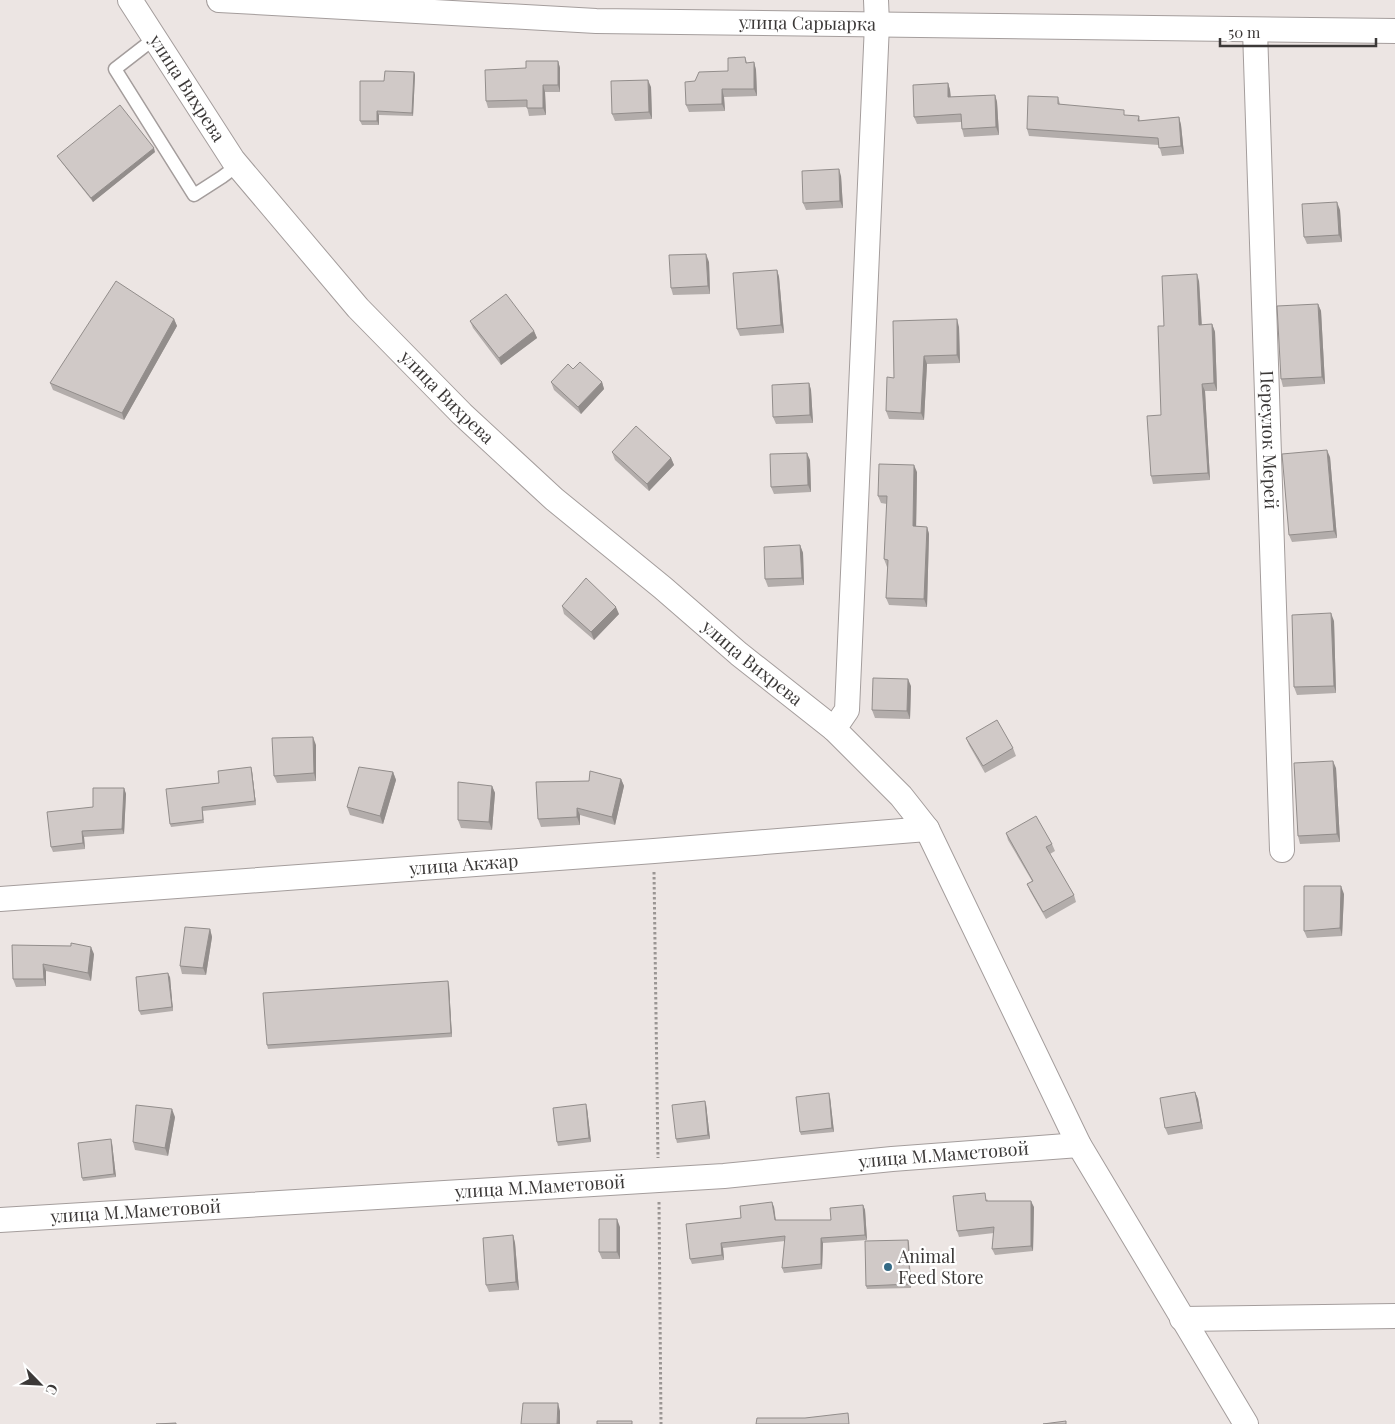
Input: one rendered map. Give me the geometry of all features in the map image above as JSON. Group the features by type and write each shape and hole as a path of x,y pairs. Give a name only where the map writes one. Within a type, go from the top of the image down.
{"street":[{"name":"улица Вихрева","path":"130,0 233,160 358,308 462,414 554,499 663,588 739,654 834,729 902,796 927,830 1079,1145 1246,1424"},
{"name":"улица Сарыарка","path":"219,0 596,21 1395,31"},
{"path":"834,729 847,710 877,24 876,0"},
{"name":"Переулок Мерей","path":"1255,30 1282,850"},
{"name":"улица Акжар","path":"0,899 927,830"},
{"name":"улица М.Маметовой","path":"0,1220 724,1176 892,1159 1079,1145"},
{"path":"1182,1319 1395,1316"}],"lane":[{"path":"155,38 115,69 194,195 238,165"}],"path":[{"path":"654,851 661,1424"}],"building":[{"path":"745,57 746,63 754,62 754,89 722,89 722,104 686,105 685,82 695,81 699,72 728,71 728,58"},
{"path":"526,61 558,61 558,85 543,85 543,108 527,108 527,100 486,101 485,70 526,68"},
{"path":"385,71 414,72 412,113 377,111 377,121 360,121 360,81 384,81"},
{"path":"648,80 649,112 612,114 611,81"},
{"path":"948,83 948,97 995,95 996,127 962,129 961,114 914,117 913,85"},
{"path":"1028,96 1058,97 1058,104 1124,110 1124,115 1139,116 1138,121 1179,117 1181,146 1159,148 1158,138 1027,129"},
{"path":"120,105 154,148 91,198 57,156"},
{"path":"839,169 840,201 803,203 802,171"},
{"path":"1337,202 1339,235 1304,237 1302,204"},
{"path":"706,254 708,286 671,288 669,255"},
{"path":"777,270 781,325 737,329 733,273"},
{"path":"1197,274 1199,325 1212,324 1214,383 1202,384 1208,473 1151,476 1147,416 1161,415 1158,326 1164,326 1162,276"},
{"path":"116,281 174,319 122,413 50,383"},
{"path":"506,294 534,331 499,358 470,321"},
{"path":"1318,304 1322,377 1281,379 1277,306"},
{"path":"957,319 957,355 924,356 921,413 886,411 887,377 894,378 893,321"},
{"path":"580,362 602,382 578,407 551,382 568,364 573,369"},
{"path":"809,383 810,415 773,417 772,385"},
{"path":"636,426 671,458 647,484 612,452"},
{"path":"1327,450 1334,531 1289,535 1282,454"},
{"path":"807,453 808,485 771,487 770,454"},
{"path":"879,464 914,465 913,526 927,527 924,599 886,598 888,560 884,559 887,496 878,496"},
{"path":"800,545 802,578 765,579 764,547"},
{"path":"586,578 616,607 591,632 562,606"},
{"path":"1331,613 1334,686 1294,687 1292,615"},
{"path":"873,678 908,679 907,711 872,710"},
{"path":"997,720 1013,748 983,766 966,738"},
{"path":"313,737 314,773 274,776 272,738"},
{"path":"1333,761 1337,834 1298,836 1294,763"},
{"path":"251,767 255,801 202,807 203,820 170,824 166,789 219,783 218,771"},
{"path":"359,767 393,772 380,816 347,807"},
{"path":"590,771 621,779 612,817 577,808 577,817 538,819 536,782 589,781"},
{"path":"458,782 492,786 489,822 458,820"},
{"path":"93,788 124,788 122,829 82,831 83,843 51,847 47,812 93,807"},
{"path":"1036,816 1052,844 1046,847 1074,895 1043,912 1027,884 1033,881 1006,833"},
{"path":"1304,886 1341,886 1340,928 1304,931"},
{"path":"185,927 210,929 203,968 180,966"},
{"path":"71,943 91,947 88,973 43,964 44,979 13,979 12,945 71,946"},
{"path":"168,973 172,1007 139,1011 136,977"},
{"path":"448,981 451,1033 267,1045 263,993"},
{"path":"1195,1092 1201,1122 1165,1128 1160,1098"},
{"path":"829,1093 832,1128 800,1132 796,1097"},
{"path":"705,1101 708,1135 676,1139 672,1105"},
{"path":"586,1104 589,1138 557,1142 553,1108"},
{"path":"136,1105 172,1109 165,1148 133,1142"},
{"path":"111,1139 114,1174 82,1178 78,1143"},
{"path":"985,1193 986,1201 1031,1201 1031,1246 992,1249 994,1227 957,1231 953,1196"},
{"path":"772,1202 775,1220 831,1220 830,1208 863,1205 865,1235 821,1238 821,1264 782,1268 785,1236 721,1243 722,1255 690,1259 686,1224 741,1218 740,1206"},
{"path":"599,1219 617,1219 617,1252 599,1252"},
{"path":"513,1235 516,1282 486,1285 483,1238"},
{"name":"Animal Feed Store","path":"908,1240 910,1284 866,1286 865,1241"},
{"path":"523,1403 558,1403 557,1424 521,1424"},
{"path":"848,1413 849,1424 756,1424 757,1418 805,1418"},
{"path":"597,1421 632,1421 632,1424 597,1424"},
{"path":"1066,1421 1066,1424 1043,1424"}],"place":[{"name":"Animal Feed Store","path":"888,1267"}]}
